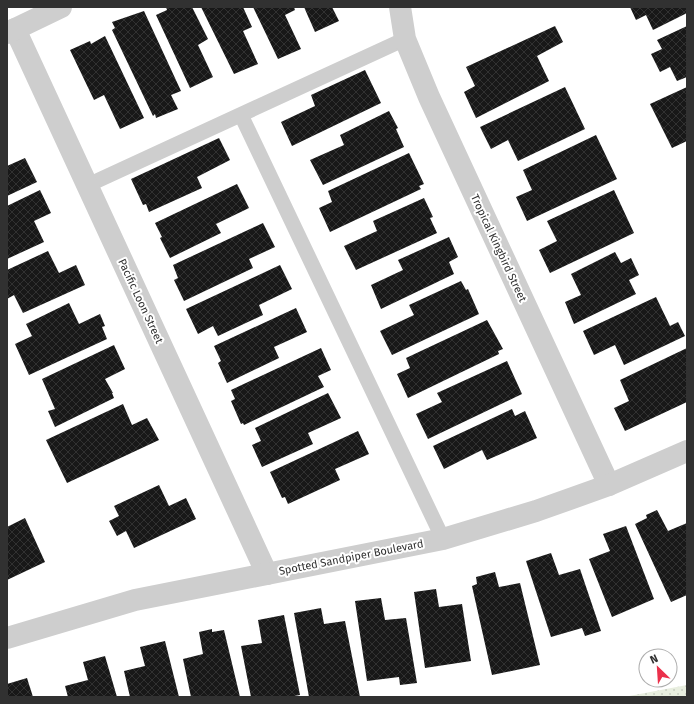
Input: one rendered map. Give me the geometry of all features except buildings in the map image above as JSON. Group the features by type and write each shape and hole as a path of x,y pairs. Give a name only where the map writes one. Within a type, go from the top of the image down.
{"street":[{"path":"11,31 61,7"},
{"name":"Tropical Kingbird Street","path":"400,7 405,39 429,97 609,485"},
{"name":"Pacific Loon Street","path":"11,31 88,185 267,574"},
{"name":"Spotted Sandpiper Boulevard","path":"7,638 135,600 443,539 536,511 609,485 687,451"}],"lane":[{"path":"88,185 405,39"},
{"path":"241,115 443,539"}],"green space":[{"path":"687,685 687,697 624,697 678,688 678,687"}]}
